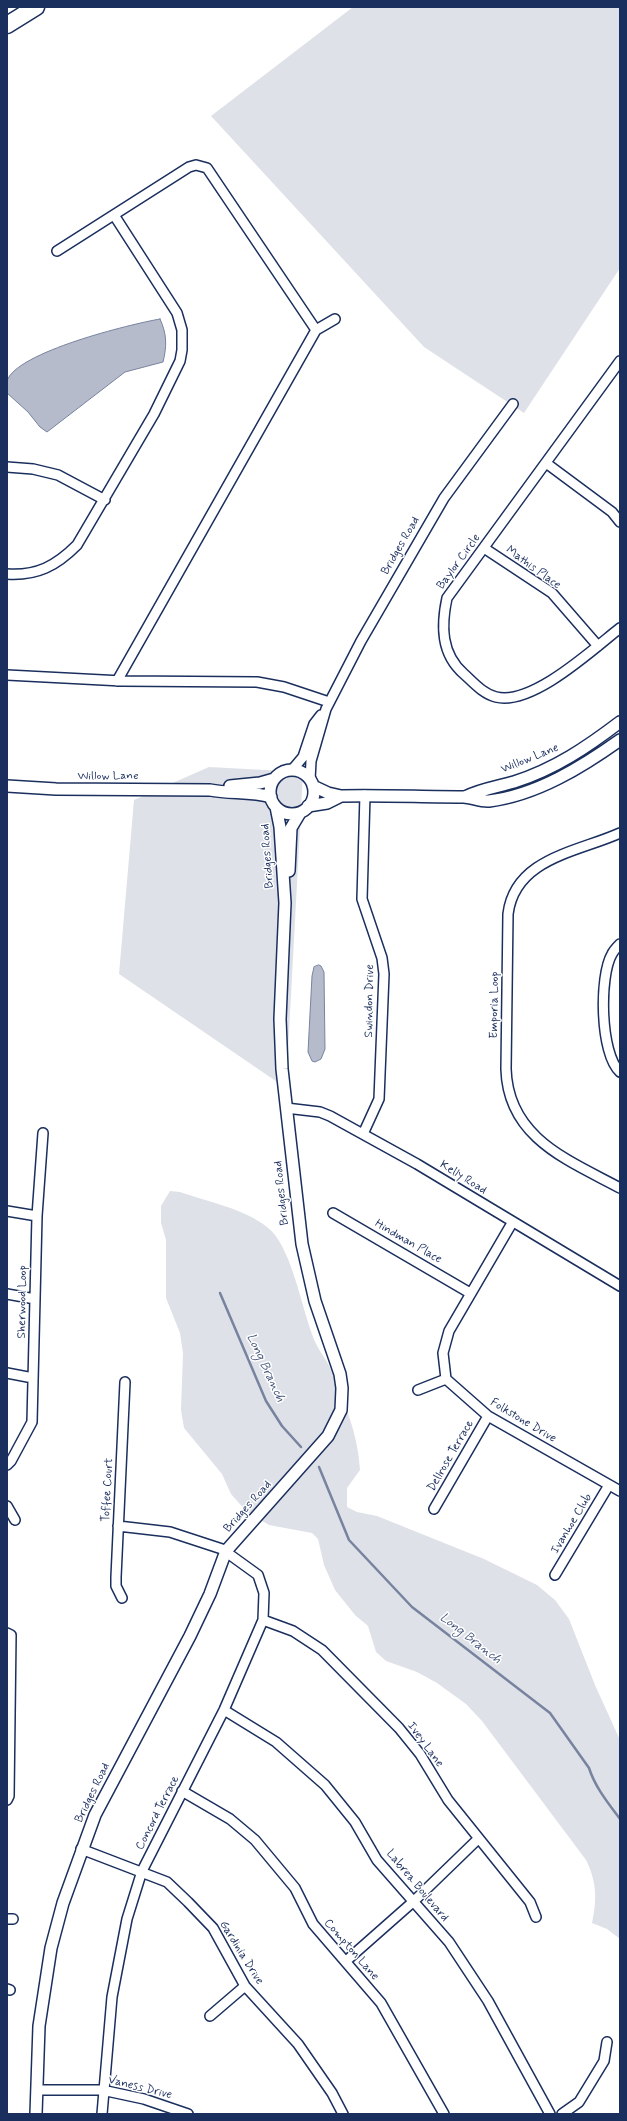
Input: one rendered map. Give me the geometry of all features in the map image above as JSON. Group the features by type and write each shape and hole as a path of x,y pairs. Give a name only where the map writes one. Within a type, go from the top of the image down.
{"highway":[{"path":"7,25 36,7"}],"street":[{"path":"58,251 189,167 196,165 207,168 316,330"},
{"path":"7,574 19,575 45,569 62,560 77,545 105,500 154,414 180,361 182,350 182,330 177,313 114,215"},
{"path":"117,681 316,330 335,319"},
{"name":"Baylor Circle","path":"620,361 447,598 443,615 443,637 448,655 457,668 486,693 507,699 530,693 577,663 620,628"},
{"name":"Bridges Road","path":"292,770 303,757 314,724 327,706 361,641 444,498 513,404"},
{"path":"546,463 612,512 620,522"},
{"path":"7,467 32,469 58,475 105,500"},
{"name":"Mathis Place","path":"484,548 552,593 598,646"},
{"path":"7,676 117,681 258,682 284,687 327,706"},
{"name":"Bridges Road","path":"311,783 311,761 327,706"},
{"name":"Willow Lane","path":"465,797 481,789 515,782 557,765 585,748 620,722"},
{"name":"Willow Lane","path":"311,783 328,793 341,796 465,797 488,801 518,794 562,777 593,760 620,740"},
{"path":"292,770 302,773 311,783 313,797 304,809 285,813 273,802 270,790 274,779 282,772 292,770"},
{"name":"Willow Lane","path":"210,790 226,786 260,783 274,779"},
{"name":"Willow Lane","path":"7,786 59,789 210,790 225,793 257,793 273,802"},
{"name":"Swindon Drive","path":"363,1134 379,1099 384,974 382,958 362,899 365,795"},
{"name":"Willow Lane","path":"304,809 327,803 341,796"},
{"name":"Bridges Road","path":"36,2114 39,2026 51,1948 63,1903 81,1849 98,1809 190,1636 210,1594 226,1551 328,1436 338,1418 342,1402 340,1374 315,1301 302,1244 286,1108 282,1069 280,1019 285,903 280,827 273,802"},
{"name":"Bridges Road","path":"285,903 289,884 291,828 304,809"},
{"name":"Emporia Loop","path":"620,833 539,865 524,878 514,891 508,914 506,1069 508,1089 514,1105 527,1128 536,1138 554,1152 620,1188"},
{"path":"620,944 612,954 605,973 604,1034 609,1054 620,1072"},
{"name":"Kelly Road","path":"286,1108 320,1112 363,1134 417,1164 512,1223 620,1286"},
{"name":"Sherwood Loop","path":"7,1464 11,1461 32,1422 37,1216 43,1133"},
{"path":"7,1211 37,1216"},
{"name":"Hindman Place","path":"333,1213 470,1293"},
{"path":"418,1390 446,1379 442,1352 449,1331 512,1223"},
{"path":"7,1294 35,1298"},
{"path":"7,1373 33,1378"},
{"name":"Folkstone Drive","path":"446,1379 488,1416 620,1491"},
{"name":"Toffee Court","path":"122,1598 116,1586 116,1577 125,1382"},
{"name":"Dellrose Terrace","path":"434,1509 488,1416"},
{"name":"Ivanhoe Club","path":"555,1575 609,1485"},
{"path":"7,1506 16,1520"},
{"name":"Concord Terrace","path":"102,2114 102,2090 112,1998 127,1919 142,1872 224,1710 263,1620 264,1593 258,1576 226,1551 195,1538 170,1532 118,1526"},
{"name":"Ivey Lane","path":"263,1620 293,1631 322,1650 398,1728 420,1754 448,1800 530,1902 536,1917"},
{"path":"7,1633 11,1635 9,1796 7,1800"},
{"name":"Labrea Boulevard","path":"224,1710 276,1742 325,1785 355,1822 377,1860 449,1942 488,2001 550,2114"},
{"name":"Compton Lane","path":"182,1791 230,1819 255,1840 295,1888 313,1924 381,2003 444,2114"},
{"path":"346,1961 414,1901 478,1839"},
{"name":"Gardinia Drive","path":"81,1849 167,1882 213,1928 245,1986 298,2044 332,2092 343,2114"},
{"path":"210,2016 245,1986"},
{"path":"562,2114 579,2102 604,2061 607,2042"},
{"name":"Vaness Drive","path":"37,2090 102,2090 144,2099 188,2114"}],"shaded area":[{"path":"353,7 620,7 620,268 524,413 424,347 211,116"},
{"path":"209,767 303,772 286,1088 119,974 134,800"},
{"path":"170,1191 180,1192 225,1206 258,1220 267,1227 283,1247 289,1261 314,1339 332,1372 346,1408 357,1444 360,1470 347,1488 347,1507 357,1512 377,1516 484,1559 537,1585 555,1600 569,1619 595,1685 620,1740 620,1939 607,1929 592,1923 595,1907 595,1891 590,1868 586,1860 482,1721 466,1704 437,1683 417,1672 386,1661 376,1652 368,1626 355,1615 335,1590 324,1565 318,1539 312,1533 269,1525 246,1511 231,1494 222,1474 184,1428 181,1410 183,1353 180,1333 166,1298 166,1240 161,1223 161,1206"}],"water":[{"path":"160,319 166,340 163,362 125,372 47,432 40,427 28,412 7,393 7,381 15,370 31,360 52,350 101,333"},
{"path":"319,965 324,972 325,1049 321,1059 315,1062 312,1061 308,1052 312,976 314,967"}],"waterway":[{"name":"Long Branch","path":"220,1293 266,1401 282,1426 301,1447"},
{"name":"Long Branch","path":"319,1467 349,1540 412,1607 550,1713 589,1768 598,1788 620,1819"}]}
